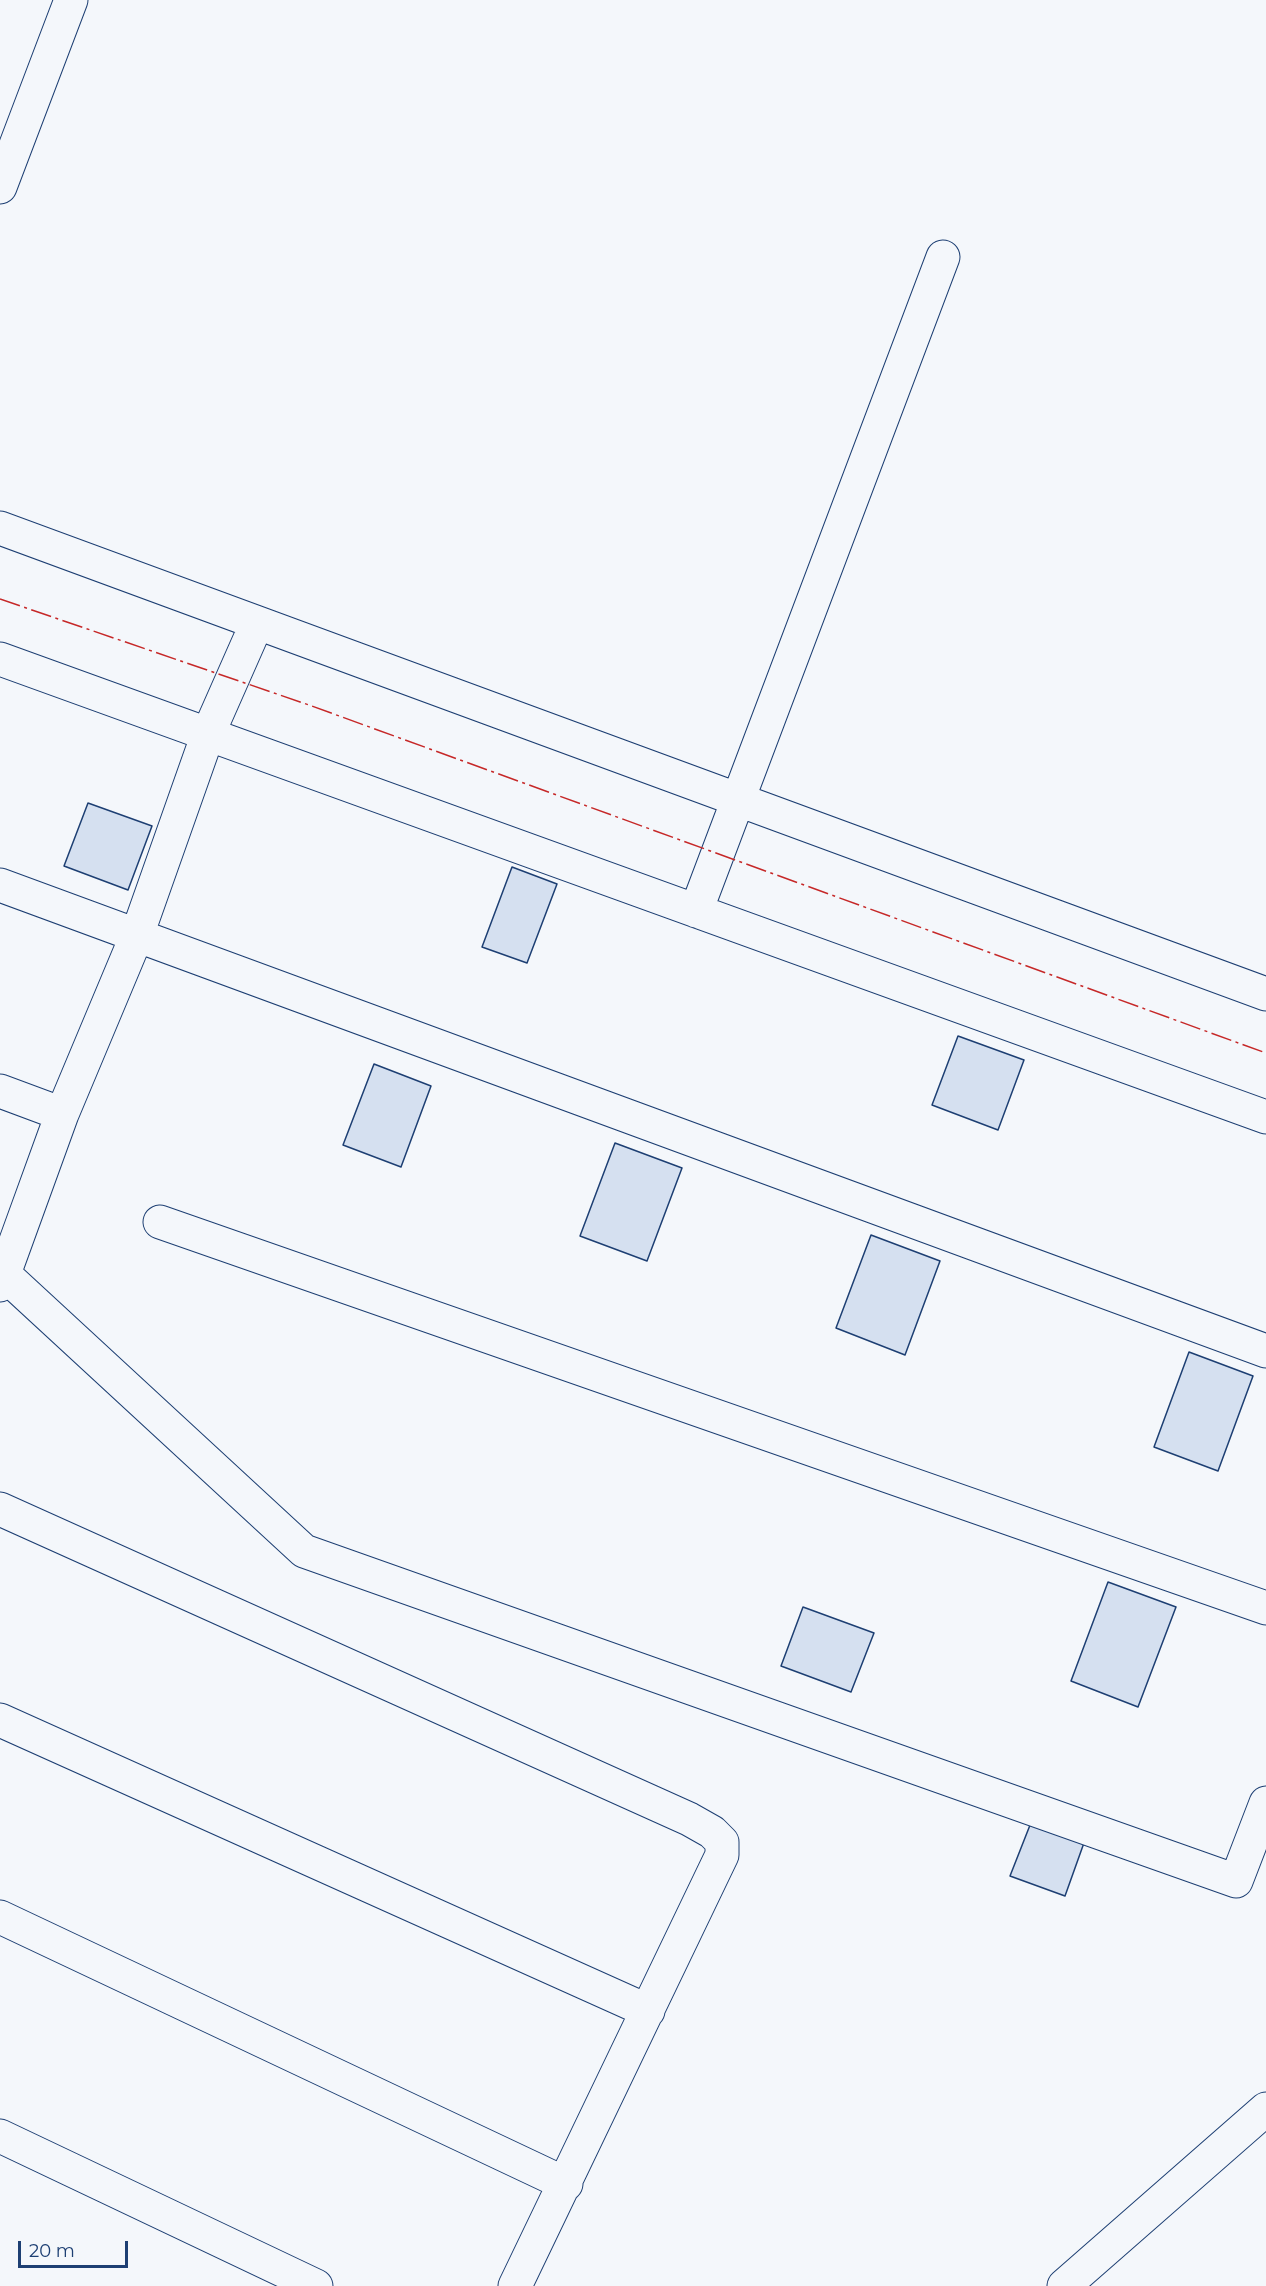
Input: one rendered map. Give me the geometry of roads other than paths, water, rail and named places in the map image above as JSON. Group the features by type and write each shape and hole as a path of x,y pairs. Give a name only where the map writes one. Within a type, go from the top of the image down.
{"street":[{"path":"0,187 12,116 71,0"},
{"path":"696,911 943,257"},
{"path":"0,528 1266,994"},
{"path":"256,623 208,734 137,935 62,1114 2,1279 304,1551 1236,1881 1266,1803"},
{"path":"0,659 1266,1117"},
{"path":"0,885 1266,1351"},
{"path":"0,1091 62,1114"},
{"path":"160,1222 1266,1608"},
{"path":"0,1509 678,1814 712,1832 722,1842 722,1855 566,2184 515,2286"},
{"path":"0,1720 648,2011"},
{"path":"0,1917 566,2184"},
{"path":"1064,2286 1266,2109"},
{"path":"0,2136 316,2286"}]}
